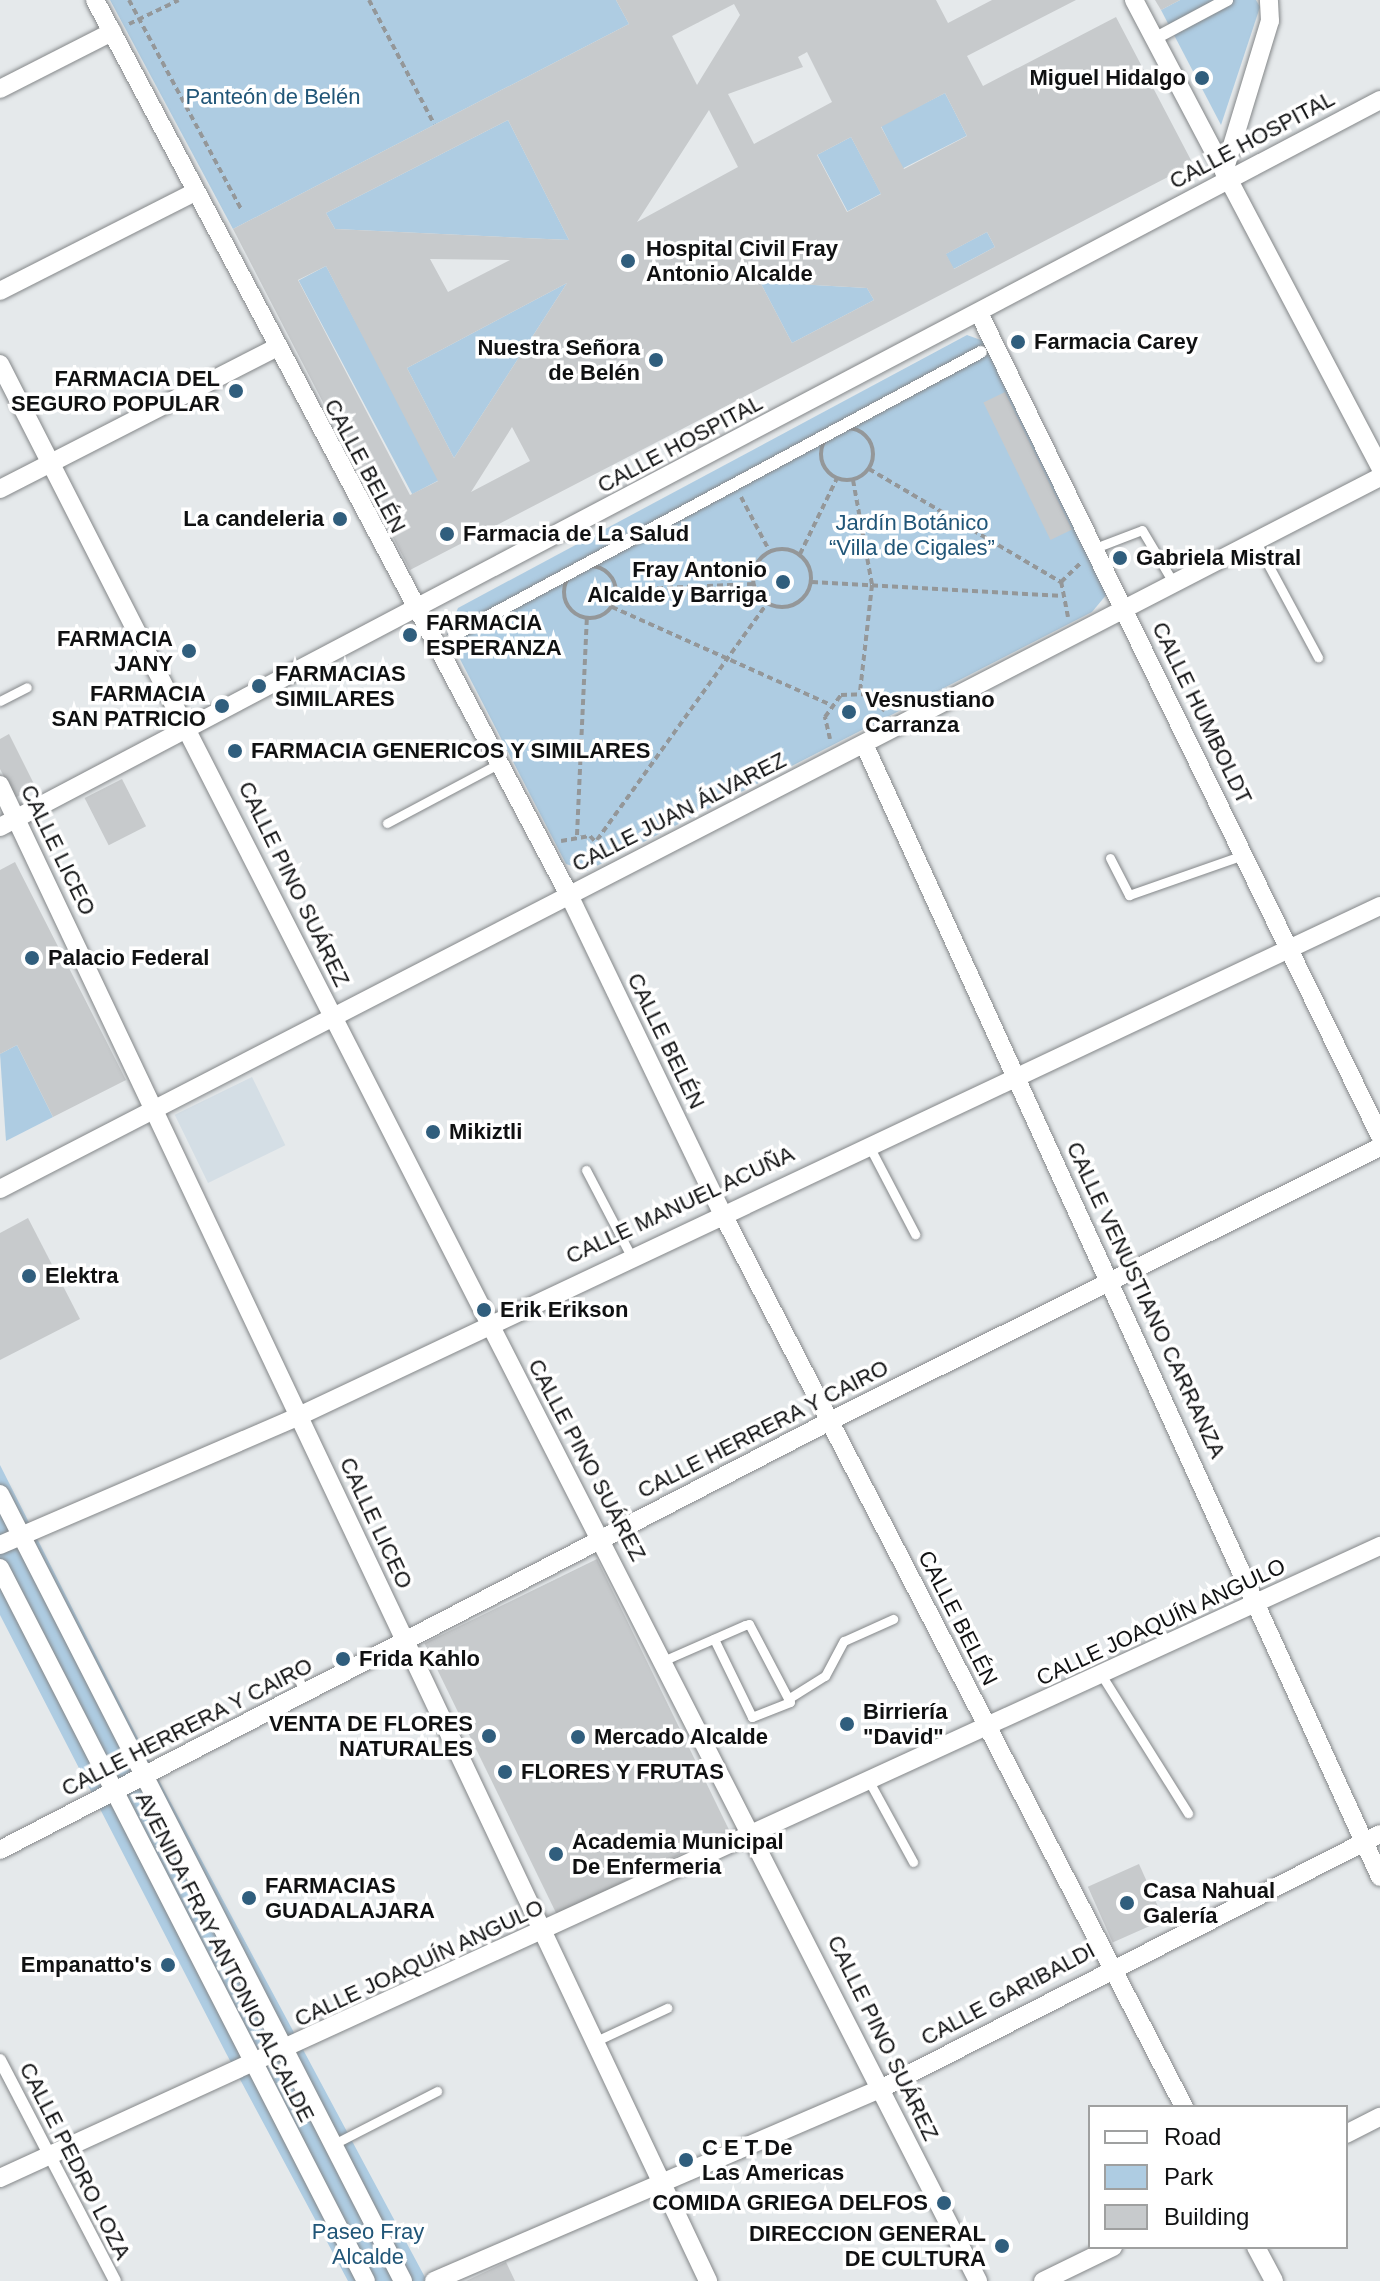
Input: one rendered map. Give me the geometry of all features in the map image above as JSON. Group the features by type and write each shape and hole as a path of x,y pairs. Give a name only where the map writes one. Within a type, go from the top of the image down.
{"street":[{"name":"CALLE BELÉN","path":"95,0 275,348 569,895 721,1211 1183,2105"},
{"path":"1134,0 1380,467"},
{"path":"1154,39 1227,0"},
{"path":"1226,176 1270,21 1269,0"},
{"path":"0,89 112,32"},
{"name":"CALLE HOSPITAL","path":"8,822 417,612 979,313 1226,176 1380,100"},
{"path":"0,291 195,192"},
{"name":"CALLE HUMBOLDT","path":"979,313 1090,554 1125,609 1380,1136"},
{"path":"0,489 275,348"},
{"path":"454,635 981,352"},
{"name":"CALLE PINO SUÁREZ","path":"0,364 191,726 330,1015 755,1835 978,2281"},
{"name":"CALLE JUAN ÁLVAREZ","path":"0,1189 154,1103 569,895 1380,477"},
{"name":"CALLE VENUSTIANO CARRANZA","path":"864,744 1259,1602 1372,1837 1380,1877"},
{"name":"CALLE LICEO","path":"0,785 8,822 154,1103 544,1931 658,2184 708,2281"},
{"name":"CALLE MANUEL ACUÑA","path":"0,1545 299,1416 721,1211 1380,906"},
{"name":"CALLE HERRERA Y CAIRO","path":"0,1850 830,1421 1380,1147"},
{"name":"AVENIDA FRAY ANTONIO ALCALDE","path":"0,1494 140,1780 287,2052 403,2281"},
{"name":"CALLE JOAQUÍN ANGULO","path":"0,2178 287,2052 1380,1546"},
{"name":"AVENIDA FRAY ANTONIO ALCALDE","path":"0,1568 253,2067 366,2281"},
{"name":"CALLE GARIBALDI","path":"434,2281 880,2089 1111,1966 1372,1837"},
{"name":"CALLE PEDRO LOZA","path":"0,2060 115,2281"},
{"path":"1348,2133 1380,2117"},
{"path":"1043,2281 1109,2249"},
{"path":"1257,2249 1274,2281"}],"lane":[{"path":"1090,554 1142,530 1174,584"},
{"path":"1256,542 1318,657"},
{"path":"0,701 27,687"},
{"path":"387,823 498,764"},
{"path":"1110,858 1129,895 1243,855"},
{"path":"868,1144 915,1234"},
{"path":"586,1170 630,1254"},
{"path":"714,1639 752,1717 786,1707 791,1697 825,1676 844,1641 893,1619"},
{"path":"665,1660 754,1625 791,1697"},
{"path":"296,1673 305,1694"},
{"path":"1102,1676 1188,1813"},
{"path":"870,1783 913,1862"},
{"path":"594,2042 667,2008"},
{"path":"334,2144 437,2091"}],"path":[{"path":"129,0 242,211"},
{"path":"112,32 179,0"},
{"path":"369,0 434,124"},
{"path":"851,428 866,436 873,452 869,469 853,480 837,478 821,453 833,432 851,428"},
{"path":"869,469 1061,582"},
{"path":"812,582 800,554 837,478"},
{"path":"853,480 872,585 860,692"},
{"path":"735,485 770,552"},
{"path":"800,554 770,552 755,567 753,584 767,603 791,606 812,582"},
{"path":"1068,617 1060,596 1061,582 1090,554"},
{"path":"587,618 565,599 576,570 602,569 617,590"},
{"path":"812,582 1060,596"},
{"path":"617,590 753,584"},
{"path":"612,607 617,590"},
{"path":"597,840 767,603"},
{"path":"587,618 612,607 831,705 860,692"},
{"path":"577,835 587,618"},
{"path":"860,692 885,711"},
{"path":"830,739 831,705"},
{"path":"561,841 577,835 597,840 607,854"}],"shaded area":[{"path":"252,1077 285,1145 208,1183 175,1115"}],"green space":[{"name":"Panteón de Belén","path":"110,0 616,0 629,24 233,229"},
{"path":"1180,0 1256,0 1260,7 1221,125 1161,10"},
{"path":"945,93 967,136 903,168 881,126"},
{"path":"508,120 569,240 335,229 326,213"},
{"path":"851,137 881,194 847,211 817,155"},
{"path":"987,232 995,247 953,269 946,254"},
{"path":"326,266 440,480 412,494 299,281"},
{"path":"760,282 867,288 874,300 792,343"},
{"path":"567,283 454,458 407,368"},
{"name":"Jardín Botánico “Villa de Cigales”","path":"967,335 989,343 1107,594 1092,612 587,871 566,864 447,634 458,608"},
{"path":"17,1045 53,1117 6,1141 0,1054"},
{"name":"Paseo Fray Alcalde","path":"0,1465 163,1788 427,2281 348,2281 227,2055 0,1615"}],"building":[{"name":"Hospital Civil Fray Antonio Alcalde","path":"616,0 936,0 948,23 992,0 1076,0 967,56 983,86 1116,17 1193,164 410,570 233,229 629,24","holes":["734,4 740,15 697,85 672,36","807,52 832,102 754,144 728,94 803,67 798,57","945,93 967,136 904,169 881,127","709,110 738,167 637,222","508,120 569,240 335,229 326,213","851,137 881,194 847,212 817,155","987,232 995,247 954,269 946,254","430,259 510,260 448,292","326,266 438,481 410,495 298,280","760,282 867,288 874,300 792,343","567,283 454,458 407,368","512,427 530,461 471,492"]},
{"path":"1155,0 1180,0 1161,10"},
{"path":"1005,392 1072,530 1050,540 983,403"},
{"path":"9,734 35,786 15,798 0,769 0,739"},
{"path":"122,779 146,826 109,845 85,798"},
{"name":"Palacio Federal","path":"15,862 126,1080 53,1117 17,1045 0,1054 0,870"},
{"name":"Elektra","path":"28,1218 80,1319 0,1360 0,1233"},
{"name":"Mercado Alcalde","path":"597,1559 729,1830 557,1915 424,1643"},
{"name":"Casa Nahual Galería","path":"1139,1864 1164,1920 1113,1943 1088,1887"},
{"path":"506,2262 515,2281 466,2281"}],"place":[{"name":"Miguel Hidalgo","path":"1202,78"},
{"name":"Hospital Civil Fray Antonio Alcalde","path":"628,261"},
{"name":"Farmacia Carey","path":"1018,342"},
{"name":"Nuestra Señora de Belén","path":"656,360"},
{"name":"FARMACIA DEL SEGURO POPULAR","path":"236,391"},
{"name":"La candeleria","path":"340,519"},
{"name":"Farmacia de La Salud","path":"447,534"},
{"name":"Gabriela Mistral","path":"1120,558"},
{"name":"Fray Antonio Alcalde y Barriga","path":"783,582"},
{"name":"FARMACIA ESPERANZA","path":"410,635"},
{"name":"FARMACIA JANY","path":"189,651"},
{"name":"FARMACIAS SIMILARES","path":"259,686"},
{"name":"FARMACIA SAN PATRICIO","path":"222,706"},
{"name":"Vesnustiano Carranza","path":"849,712"},
{"name":"FARMACIA GENERICOS Y SIMILARES","path":"235,751"},
{"name":"Palacio Federal","path":"32,958"},
{"name":"Mikiztli","path":"433,1132"},
{"name":"Elektra","path":"29,1276"},
{"name":"Erik Erikson","path":"484,1310"},
{"name":"Frida Kahlo","path":"343,1659"},
{"name":"Birriería \"David\"","path":"847,1724"},
{"name":"VENTA DE FLORES NATURALES","path":"489,1736"},
{"name":"Mercado Alcalde","path":"578,1737"},
{"name":"FLORES Y FRUTAS","path":"505,1772"},
{"name":"Academia Municipal De Enfermeria","path":"556,1854"},
{"name":"FARMACIAS GUADALAJARA","path":"249,1898"},
{"name":"Casa Nahual Galería","path":"1127,1903"},
{"name":"Empanatto's","path":"168,1965"},
{"name":"C E T De Las Americas","path":"686,2160"},
{"name":"COMIDA GRIEGA DELFOS","path":"944,2203"},
{"name":"DIRECCION GENERAL DE CULTURA","path":"1002,2246"}]}
